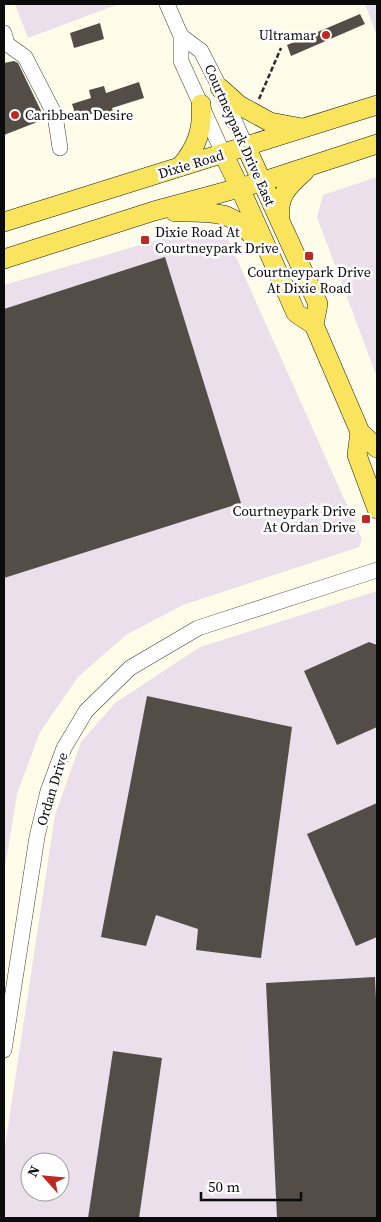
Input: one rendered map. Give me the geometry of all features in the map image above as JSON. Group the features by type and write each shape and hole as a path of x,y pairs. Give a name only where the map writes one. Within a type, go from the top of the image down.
{"main road":[{"path":"220,88 239,105 270,122 303,128"},
{"path":"180,167 196,145 202,118 201,104"},
{"name":"Dixie Road","path":"4,222 377,105"},
{"path":"4,259 154,211 261,182 377,144"},
{"name":"Courtneypark Drive East","path":"246,147 280,225 318,304 314,325"},
{"name":"Courtneypark Drive East","path":"223,154 296,313 314,325 360,432 377,448"},
{"path":"280,225 279,210 282,196 290,184 311,165"},
{"path":"154,211 225,215 246,229 269,253"},
{"name":"Courtneypark Drive East","path":"360,432 357,456 377,509"}],"street":[{"name":"Courtneypark Drive East","path":"167,4 181,36 182,61 223,154"},
{"path":"4,33 7,44 25,57 55,115 60,148"},
{"name":"Courtneypark Drive East","path":"181,36 201,51 246,147"},
{"name":"Ordan Drive","path":"4,1050 37,837 44,806 64,748 86,710 130,668 198,628 377,570"}],"path":[{"path":"258,101 281,48"}],"shaded area":[{"path":"15,4 119,4 28,38"},
{"path":"365,4 377,4 377,36"},
{"path":"377,177 377,377 317,217 323,195"},
{"path":"201,227 227,237 362,539 359,547 183,605 126,635 78,677 40,732 17,794 4,873 4,285"},
{"path":"377,591 377,1218 4,1218 4,1153 55,815 81,742 115,703 200,647"}],"building":[{"name":"Ultramar","path":"360,14 365,24 291,56 287,45"},
{"path":"100,23 104,39 74,48 70,33"},
{"path":"14,61 18,63 45,119 4,135 4,63"},
{"path":"139,82 144,98 112,108 114,114 99,119 97,112 77,119 72,104 91,98 89,90 104,86 106,93"},
{"path":"165,257 241,503 4,578 4,309"},
{"path":"369,642 377,645 377,727 337,745 304,671"},
{"path":"147,696 292,727 261,958 196,950 198,929 156,915 146,946 101,937"},
{"path":"377,803 377,937 356,946 307,834"},
{"path":"375,977 377,1022 377,1218 277,1218 266,983"},
{"path":"113,1051 162,1058 139,1218 88,1218"}],"place":[{"name":"Ultramar","path":"326,35"},
{"name":"Caribbean Desire","path":"15,115"},
{"name":"Dixie Road At Courtneypark Drive","path":"145,240"},
{"name":"Courtneypark Drive At Dixie Road","path":"309,256"},
{"name":"Courtneypark Drive At Ordan Drive","path":"366,519"}]}
